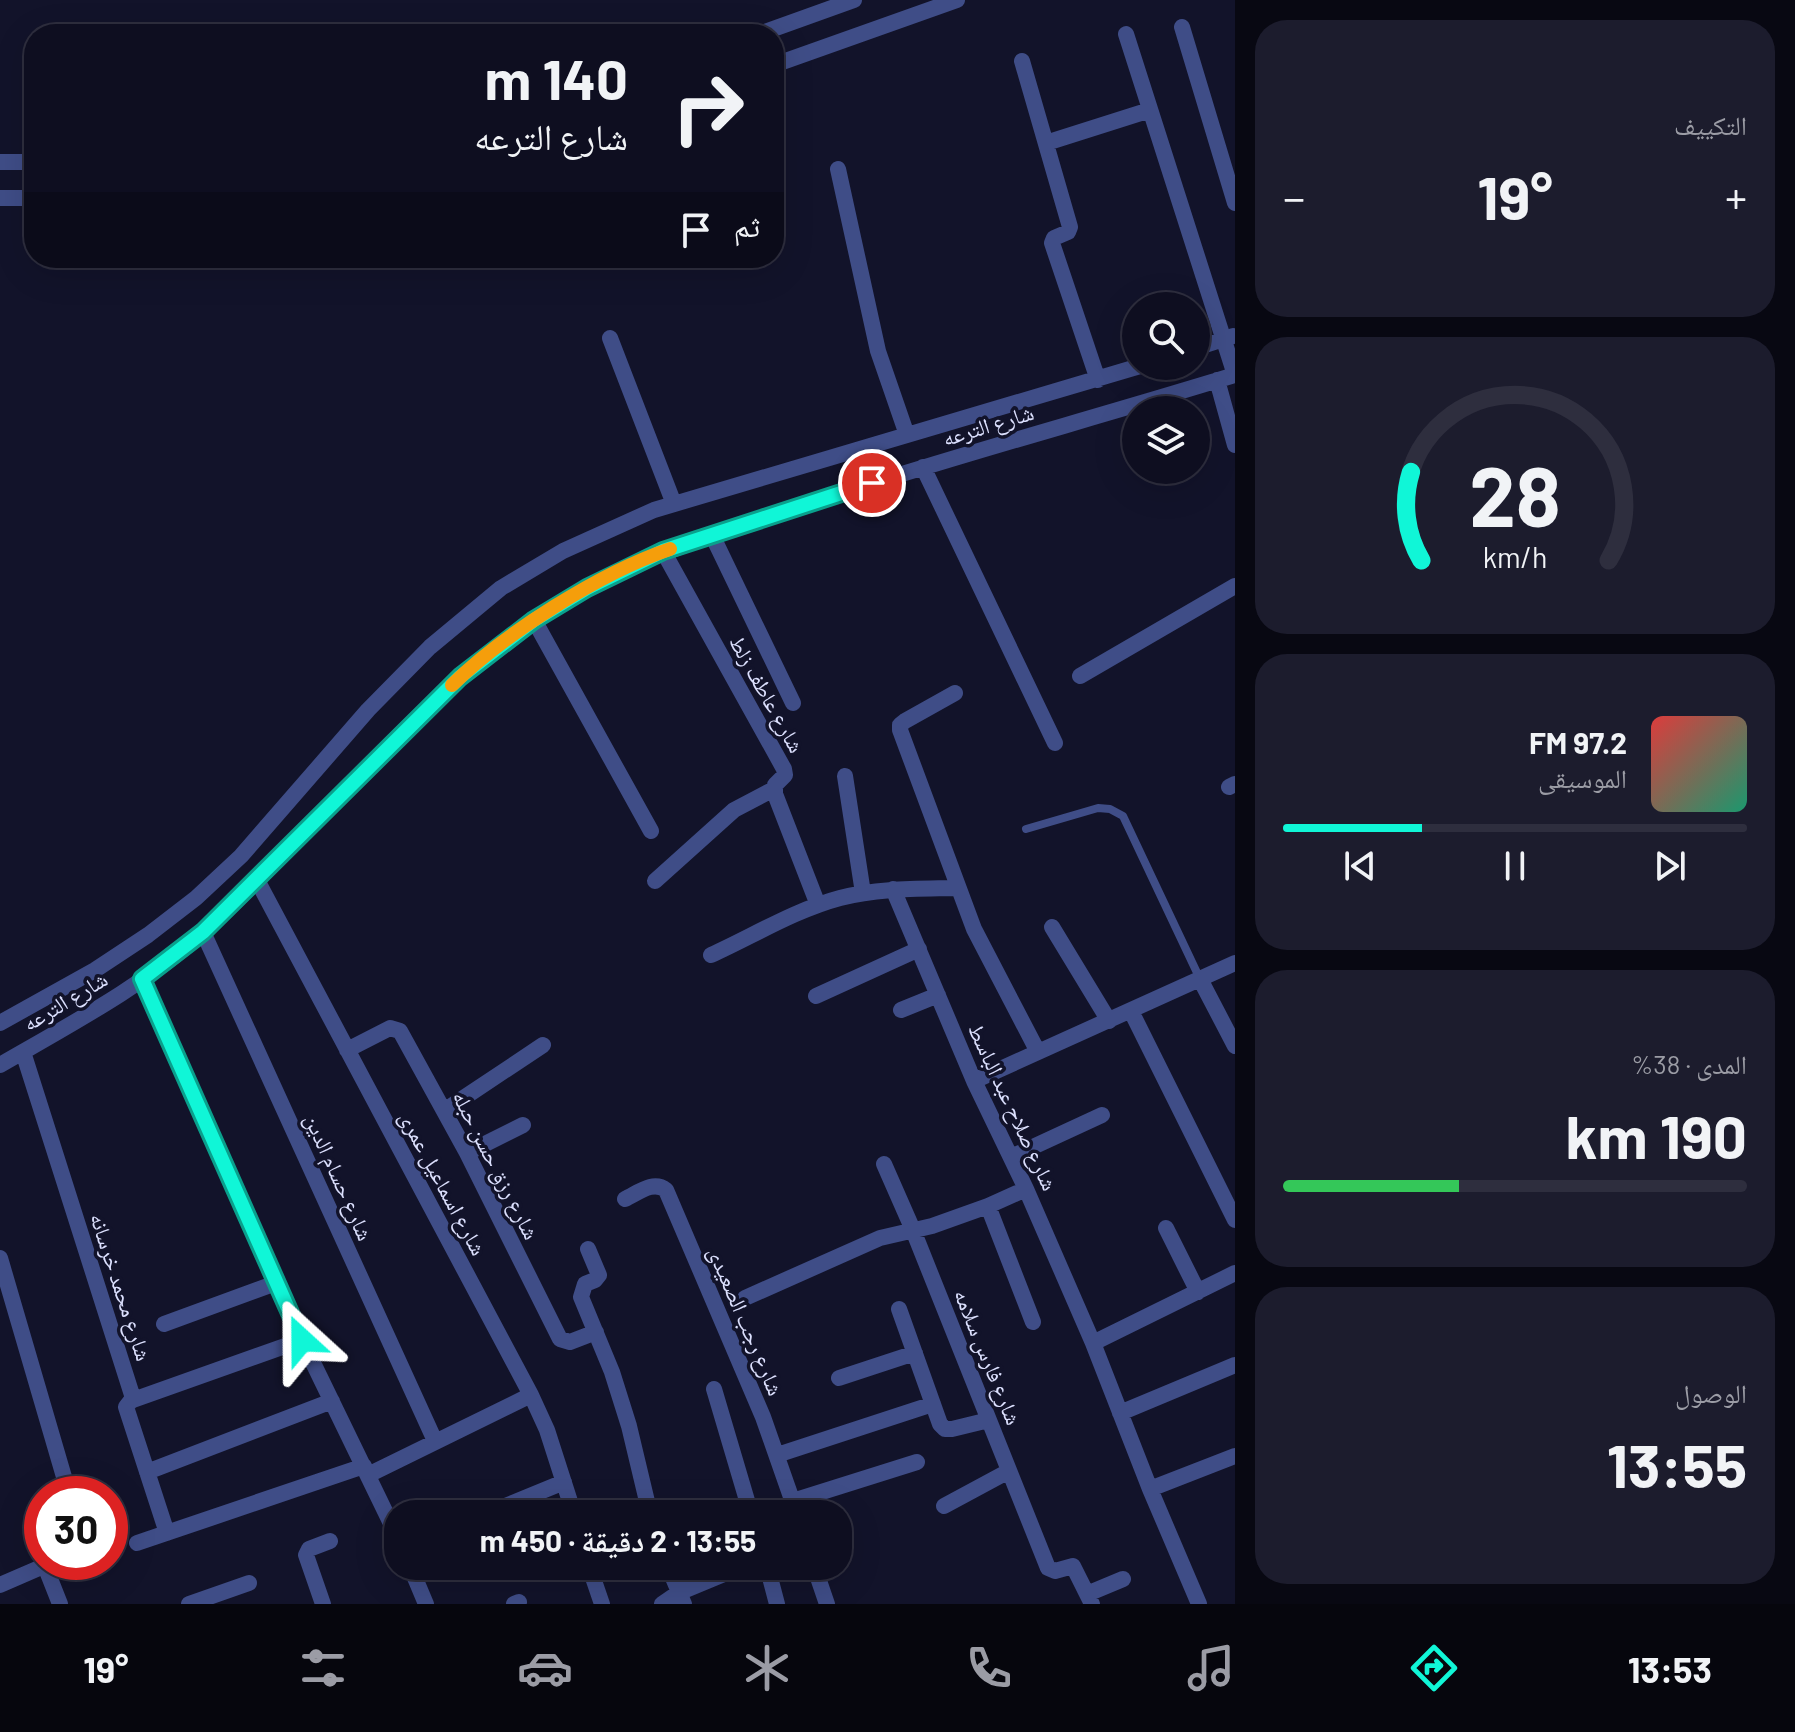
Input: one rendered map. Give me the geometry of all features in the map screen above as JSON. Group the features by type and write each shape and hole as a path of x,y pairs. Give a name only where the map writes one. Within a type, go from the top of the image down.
{"street":[{"path":"784,25 854,0"},
{"path":"784,61 957,0"},
{"path":"1182,27 1235,203"},
{"path":"1126,34 1230,337 1235,375"},
{"path":"1022,61 1070,227 1068,232 1054,238 1052,243 1098,380"},
{"path":"1046,143 1150,110"},
{"path":"0,162 24,162"},
{"path":"838,169 878,351 907,435"},
{"path":"0,198 24,198"},
{"path":"1210,343 1230,337"},
{"path":"610,338 674,504"},
{"name":"شارع الترعه","path":"0,1023 95,970 196,898 241,856 368,710 430,647 501,588 563,551 654,510 1122,372"},
{"name":"شارع الترعه","path":"0,1065 114,1000 203,932 460,677 534,620 587,588 663,551 923,467 1235,375"},
{"path":"1217,380 1235,445"},
{"path":"923,467 1055,743"},
{"path":"712,535 793,703"},
{"name":"شارع عاطف زلط","path":"663,551 784,769 785,775 777,780 774,789 818,905"},
{"path":"1080,676 1235,586"},
{"path":"534,620 651,831"},
{"path":"955,693 900,725 902,736 974,929 1038,1052"},
{"path":"845,776 863,893"},
{"path":"655,881 734,810 774,789"},
{"name":"شارع اسماعيل عمرى","path":"257,880 531,1395 547,1430 570,1500"},
{"path":"711,955 818,905 893,889 957,888"},
{"name":"شارع صلاح عبد الباسط","path":"893,889 974,1081 1026,1189 1093,1343 1199,1604"},
{"path":"1052,927 1109,1021"},
{"name":"شارع حسام الدين","path":"203,932 435,1441"},
{"path":"816,996 919,949"},
{"path":"974,1081 1235,963"},
{"path":"142,979 302,1340 384,1508"},
{"path":"1200,979 1235,1046"},
{"path":"901,1010 938,995"},
{"path":"1131,1011 1228,1187 1235,1220"},
{"name":"شارع رزق حسن حبله","path":"347,1050 390,1028 400,1031 467,1153 560,1339 570,1342 596,1332"},
{"path":"444,1111 543,1045"},
{"name":"شارع محمد خرسانه","path":"23,1052 133,1400 126,1407 167,1533"},
{"path":"1011,1157 1102,1115"},
{"path":"467,1153 523,1125"},
{"name":"شارع فارس سلامه","path":"884,1164 1048,1568 1055,1571 1073,1566 1089,1599"},
{"name":"شارع رجب الصعيدى","path":"625,1199 653,1185 666,1190 777,1455 793,1500"},
{"path":"745,1298 880,1238 988,1206 1026,1189"},
{"path":"988,1206 1033,1322"},
{"path":"1166,1228 1198,1292"},
{"path":"588,1249 599,1275 585,1284 581,1297 629,1426 647,1500"},
{"path":"0,1258 64,1476"},
{"path":"1093,1343 1235,1273"},
{"path":"164,1324 276,1283"},
{"path":"899,1309 940,1424 945,1429 989,1420"},
{"path":"133,1400 302,1340"},
{"path":"839,1378 915,1353"},
{"path":"1120,1413 1235,1365"},
{"path":"714,1389 747,1500"},
{"path":"137,1543 366,1470 531,1395"},
{"path":"147,1472 332,1401"},
{"path":"777,1455 933,1404"},
{"path":"1150,1489 1235,1456"},
{"path":"814,1500 917,1462"},
{"path":"944,1506 1009,1471"},
{"path":"520,1500 564,1482"},
{"path":"323,1604 306,1555 309,1549 330,1541"},
{"path":"0,1585 24,1575"},
{"path":"1089,1599 1123,1579"},
{"path":"53,1580 60,1604"},
{"path":"416,1580 426,1604"},
{"path":"594,1580 602,1604"},
{"path":"662,1604 716,1580"},
{"path":"771,1580 777,1604"},
{"path":"819,1580 827,1604"},
{"path":"189,1604 249,1583"}],"lane":[{"path":"1026,829 1098,808 1110,809 1123,816 1200,979"}],"slow traffic":[{"path":"452,685 534,620 587,588 670,549"}],"route":[{"path":"302,1340 142,979 203,932 460,677 534,620 587,588 663,551 872,483"}]}
